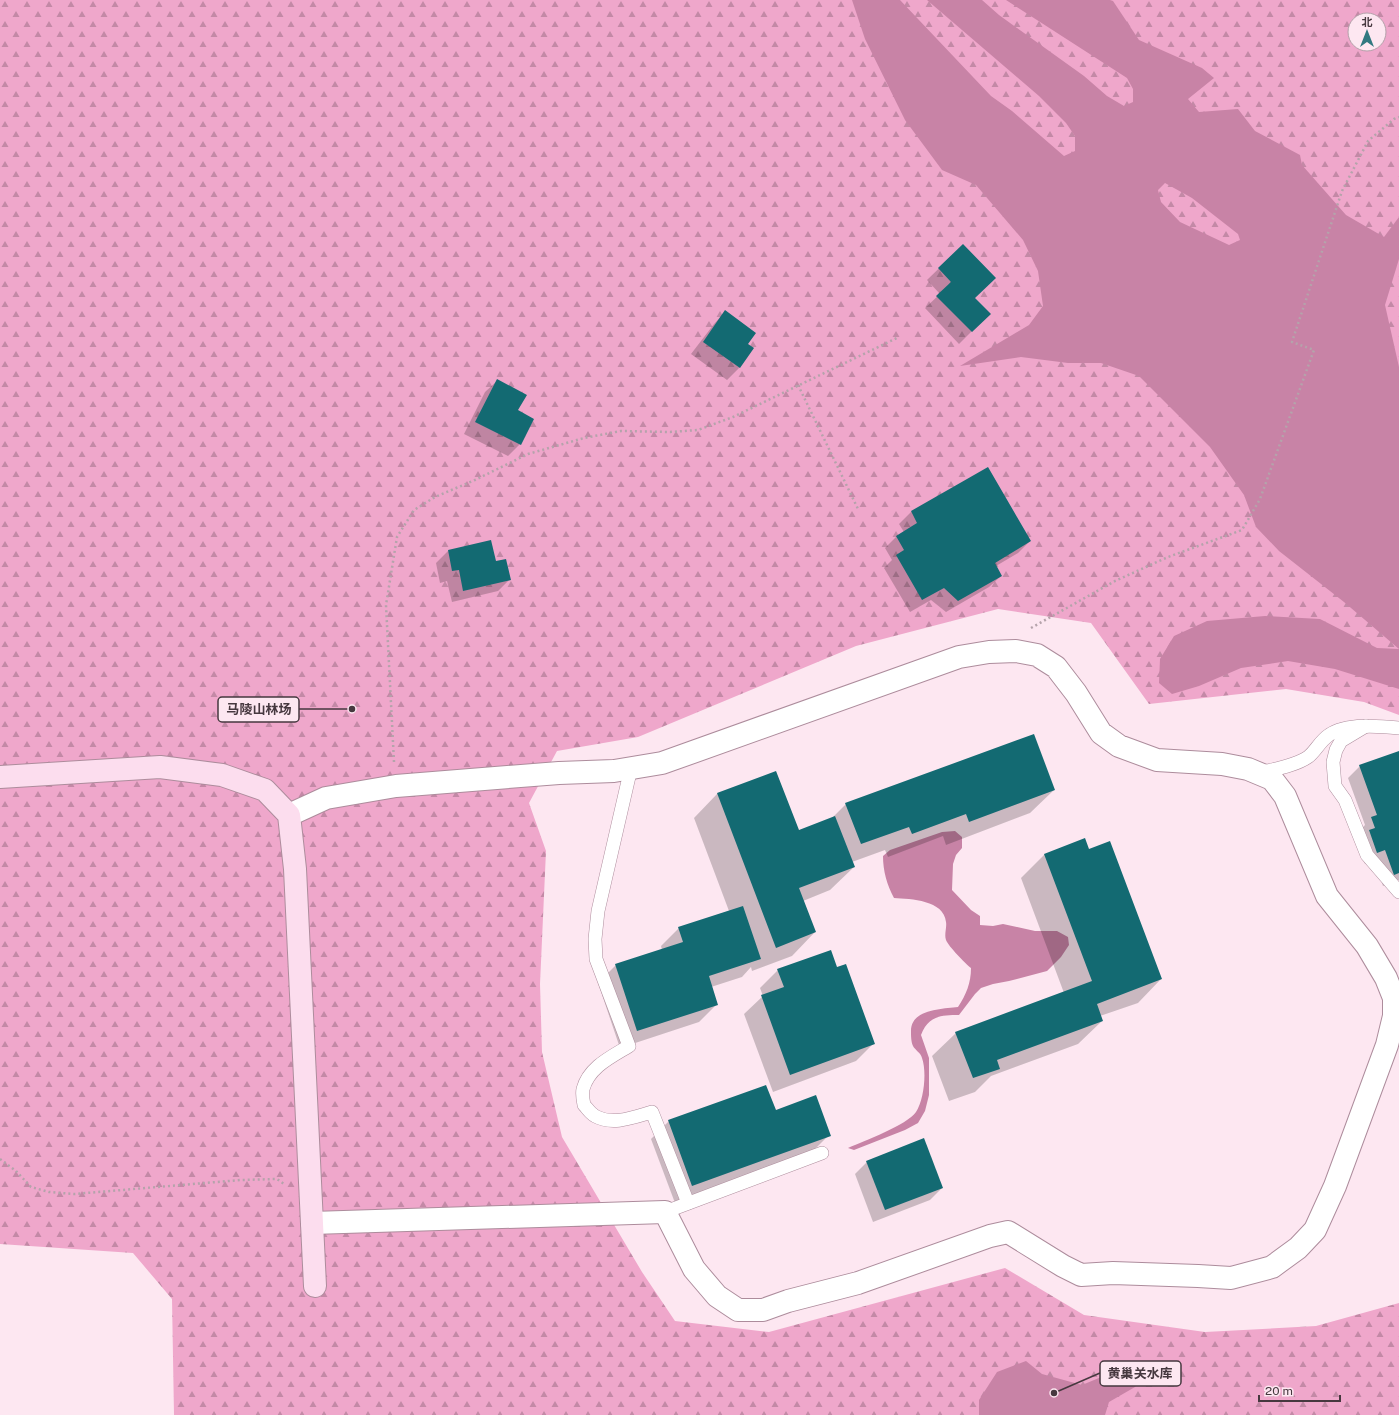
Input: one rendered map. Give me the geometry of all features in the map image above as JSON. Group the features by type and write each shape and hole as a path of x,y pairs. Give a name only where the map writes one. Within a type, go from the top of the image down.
{"street":[{"path":"289,815 326,798 396,786 614,771 662,763 959,657 989,652 1016,651 1037,655 1056,667 1076,693 1101,733 1119,746 1157,760 1222,764 1248,769 1272,779 1285,796 1327,896 1367,946 1386,978 1394,998 1394,1016 1387,1045 1335,1186 1315,1230 1298,1248 1272,1267 1231,1278 1113,1273 1081,1275 1062,1266 1008,1232 990,1236 858,1283 788,1301 763,1310 738,1310 717,1296 694,1269 666,1212 312,1223"},
{"path":"0,777 160,767 222,775 265,790 289,815 295,868 315,1286"}],"lane":[{"path":"1366,726 1341,742 1336,750 1333,762 1335,786 1345,800 1367,855 1399,892"},
{"path":"1259,773 1296,763 1309,756 1331,733 1366,726 1399,728"},
{"path":"631,768 598,911 595,939 596,959 629,1046 602,1063 590,1074 583,1090 584,1104 594,1115 608,1121 626,1119 652,1112 688,1203"},
{"path":"666,1212 822,1153"}],"path":[{"path":"1031,628 1114,581 1168,557 1242,530 1260,499 1314,350 1292,342 1342,191 1368,141 1394,119 1399,117"},
{"path":"396,786 386,604 397,537 414,510 435,497 475,480 528,454 584,438 621,431 670,432 698,430 733,417 899,336"},
{"path":"798,385 858,509"},
{"path":"0,1159 16,1171 31,1187 49,1192 74,1194 241,1180 277,1179 311,1200"}],"green space":[{"path":"0,0 1399,0 1399,715 1364,702 1286,689 1149,704 1091,623 998,609 856,646 638,737 557,751 529,803 546,851 540,984 542,1052 562,1137 642,1272 675,1321 769,1332 1005,1268 1084,1315 1205,1332 1316,1326 1399,1303 1399,1415 174,1415 172,1299 133,1253 0,1244"}],"shaded area":[{"path":"852,0 900,0 991,96 1012,111 1064,156 1075,151 1075,136 1066,123 1039,96 927,0 982,0 999,15 1084,76 1107,96 1124,106 1133,102 1133,89 1127,78 1006,0 1113,1 1139,40 1202,68 1214,78 1188,99 1199,112 1238,109 1255,131 1300,155 1302,165 1346,215 1384,237 1399,217 1399,259 1385,305 1399,367 1399,649 1344,602 1279,551 1256,527 1244,495 1210,447 1139,376 1101,363 1068,363 1021,357 960,366 1029,325 1043,306 1038,271 1023,240 976,185 942,170 905,120 865,39","holes":["1165,183 1192,198 1238,234 1240,240 1229,245 1180,222 1161,202 1158,190"]},
{"path":"1265,616 1320,619 1377,648 1399,649 1399,689 1335,669 1288,661 1241,668 1199,686 1172,694 1159,683 1160,659 1174,636 1207,621"},
{"path":"955,831 962,837 962,848 956,855 953,864 952,890 971,910 980,916 980,925 993,926 1003,924 1035,931 1057,931 1068,937 1069,945 1061,957 1047,971 981,988 959,1015 946,1015 931,1020 921,1035 929,1058 929,1095 925,1111 918,1123 905,1130 854,1150 848,1148 895,1127 916,1112 923,1093 924,1064 921,1056 912,1043 912,1024 916,1018 922,1014 936,1010 958,1007 968,989 971,973 971,968 961,959 946,940 946,922 944,915 939,909 926,902 894,898 886,878 883,856 890,850 942,832"},
{"path":"1026,1361 1042,1374 1082,1385 1128,1366 1144,1377 1135,1387 1109,1402 1105,1415 979,1415 979,1400 997,1372"}],"building":[{"path":"963,244 996,278 975,298 991,314 972,332 936,296 951,282 938,268"},
{"path":"725,310 756,333 748,344 754,348 740,368 703,342"},
{"path":"497,379 527,395 518,410 534,419 521,445 475,422"},
{"path":"988,467 1031,541 995,563 1002,576 958,601 944,588 922,600 896,555 904,550 896,536 917,523 911,511"},
{"path":"491,540 496,561 506,559 511,580 463,591 459,570 452,571 448,550"},
{"path":"1034,734 1055,790 969,822 966,814 912,834 909,827 861,844 845,803"},
{"path":"1399,751 1399,873 1394,875 1385,850 1377,853 1369,830 1375,828 1371,817 1377,815 1359,765"},
{"path":"776,771 799,830 835,816 855,867 799,888 816,932 776,948 717,793"},
{"path":"1085,838 1089,849 1110,841 1162,979 1097,1004 1103,1021 997,1060 1000,1069 973,1078 955,1032 1092,981 1044,854"},
{"path":"743,906 761,959 709,976 718,1005 637,1031 615,964 683,942 678,927"},
{"path":"831,950 837,967 846,964 875,1044 790,1075 761,995 784,987 777,969"},
{"path":"766,1085 776,1110 816,1095 831,1136 692,1186 668,1120"},
{"path":"924,1138 943,1188 885,1210 866,1161"}],"place":[{"name":"马陵山林场","path":"352,709"},
{"name":"黄巢关水库","path":"1054,1393"}]}
